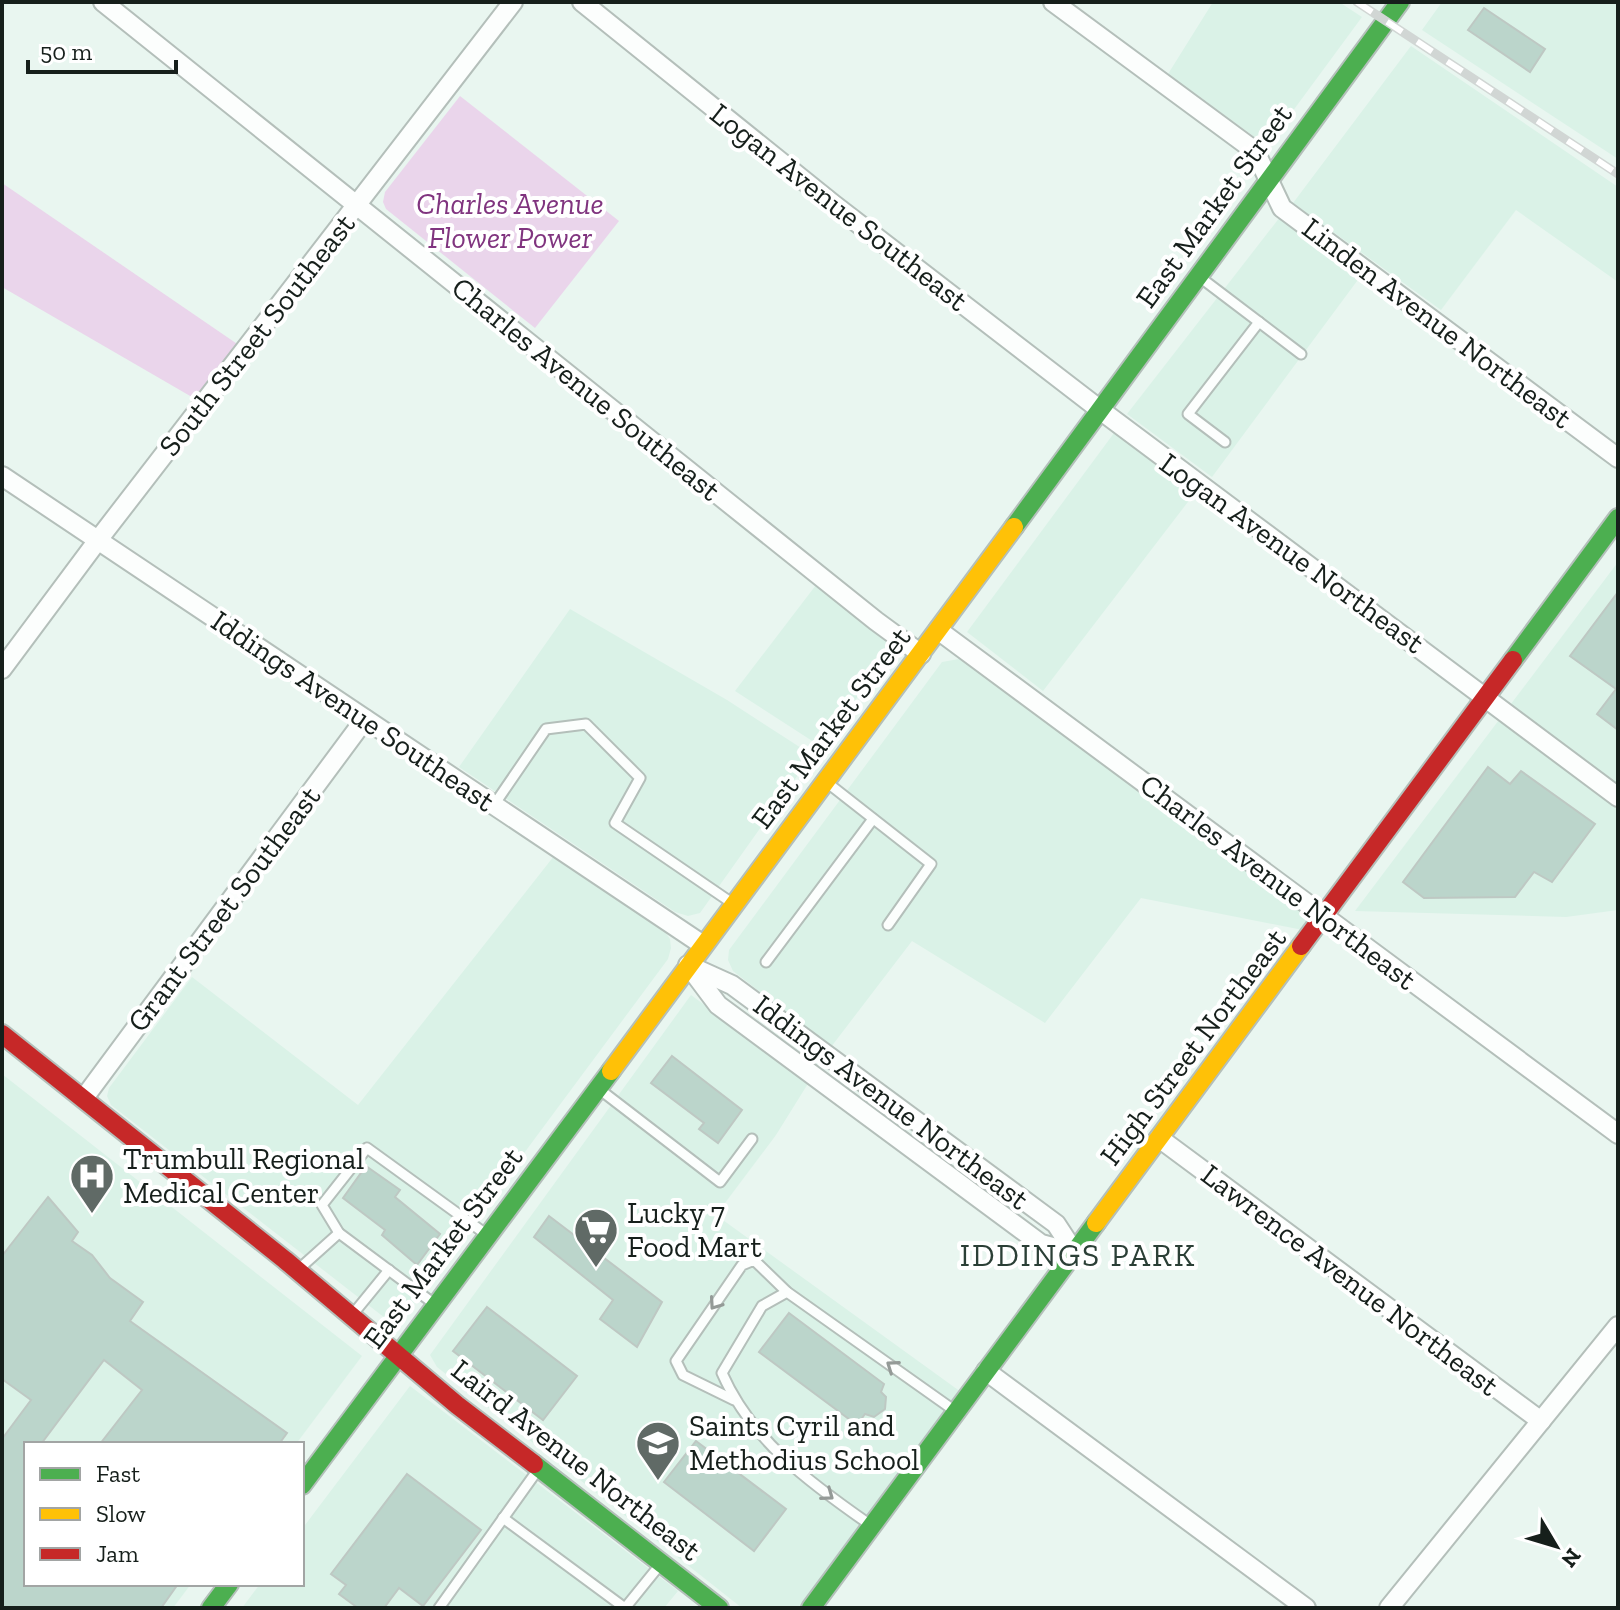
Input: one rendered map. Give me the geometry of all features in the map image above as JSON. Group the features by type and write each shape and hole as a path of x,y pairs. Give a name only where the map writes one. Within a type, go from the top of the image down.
{"street":[{"name":"Charles Avenue Southeast","path":"103,2 863,611 921,654"},
{"name":"South Street Southeast","path":"2,669 513,2"},
{"name":"Logan Avenue Southeast","path":"582,2 833,204 1099,409"},
{"name":"Linden Avenue Northeast","path":"1053,2 1255,151 1282,208 1618,458"},
{"name":"East Market Street","path":"304,1482 827,782 1400,2"},
{"name":"Logan Avenue Northeast","path":"1099,409 1618,797"},
{"name":"Iddings Avenue Southeast","path":"2,476 703,945"},
{"name":"High Street Northeast","path":"811,1608 1618,518"},
{"name":"Charles Avenue Northeast","path":"938,630 1618,1134"},
{"name":"Grant Street Southeast","path":"84,1098 365,719"},
{"name":"Iddings Avenue Northeast","path":"688,965 718,1005 1041,1244 1075,1253"},
{"name":"Laird Avenue Northeast","path":"2,1034 298,1270 539,1469 719,1608"},
{"name":"Lawrence Avenue Northeast","path":"1159,1138 1541,1421"},
{"path":"1389,1608 1618,1326"},
{"path":"986,1371 1306,1608"},
{"path":"211,1608 228,1586"}],"lane":[{"path":"1198,275 1301,354"},
{"path":"1225,442 1188,414 1259,322"},
{"path":"494,805 546,729 586,724 640,778 615,823 734,905"},
{"path":"827,782 931,864 888,925"},
{"path":"766,962 873,819"},
{"path":"597,1087 720,1182 752,1139"},
{"path":"436,1305 339,1233 322,1205 367,1148 487,1236"},
{"path":"298,1270 339,1233"},
{"path":"734,1400 683,1375 676,1361 742,1265 754,1260 787,1292 955,1411"},
{"path":"352,1316 389,1270"},
{"path":"787,1292 762,1306 722,1373 734,1400 769,1446 821,1491 871,1525"},
{"path":"439,1608 539,1469"},
{"path":"503,1518 625,1608 661,1563"}],"shaded area":[{"path":"1213,2 1339,2 1362,17 1267,146 1168,74"},
{"path":"1442,2 1618,2 1618,159 1422,30"},
{"path":"1411,46 1618,187 1618,282 1516,210 1441,310 1293,203"},
{"path":"1280,217 1360,277 1212,477 1127,414"},
{"path":"1114,433 1194,494 1043,691 967,632"},
{"path":"1618,562 1618,910 1566,917 1355,911"},
{"path":"816,585 895,648 820,746 735,691"},
{"path":"570,609 727,700 812,755 700,913 688,916 675,912 459,767"},
{"path":"959,659 970,663 1313,915 1303,930 1141,898 1045,1023 912,941 831,1047 733,971 728,960 729,950 942,662"},
{"path":"554,856 661,926 670,939 668,959 404,1315 385,1318 111,1105 107,1096 109,1088 192,977 358,1105"},
{"path":"691,995 809,1082 776,1135 716,1215 961,1392 798,1608 742,1608 437,1367 430,1355"},
{"name":"Trumbull Regional Medical Center","path":"2,1074 362,1356 298,1442 24,1442 24,1586 190,1586 173,1608 2,1608"},
{"path":"410,1386 678,1591 664,1608 242,1608 258,1586 304,1586 304,1526"}],"green space":[{"name":"Charles Avenue Flower Power","path":"460,96 619,221 535,328 386,209 383,202 385,192"},
{"path":"2,183 246,350 204,404 2,287"}],"building":[{"path":"1484,8 1545,49 1530,72 1468,30"},
{"path":"1618,592 1618,730 1597,714 1616,689 1570,656"},
{"path":"1488,767 1510,784 1521,771 1595,824 1552,882 1534,872 1515,897 1424,898 1403,882"},
{"path":"672,1056 742,1110 718,1143 699,1129 704,1123 651,1083"},
{"path":"366,1166 400,1190 395,1197 440,1234 417,1265 382,1235 385,1230 343,1198"},
{"path":"48,1197 78,1232 72,1241 92,1255 110,1278 143,1302 130,1321 287,1433 280,1442 102,1442 142,1390 104,1360 42,1442 24,1442 24,1586 177,1586 161,1608 2,1608 2,1439 31,1400 2,1379 2,1256"},
{"name":"Lucky 7 Food Mart","path":"549,1216 662,1302 637,1347 600,1319 613,1300 534,1237"},
{"path":"487,1307 577,1376 543,1420 453,1351"},
{"path":"789,1313 884,1384 881,1392 886,1397 885,1409 874,1417 865,1414 857,1425 759,1352"},
{"path":"696,1441 786,1509 754,1551 664,1482"},
{"path":"407,1474 481,1530 423,1606 399,1588 384,1608 358,1608 339,1594 346,1585 331,1574"}],"railway":[{"path":"1357,2 1618,174"}],"traffic: fast":[{"path":"1014,527 1400,2"},
{"path":"1513,660 1618,518"},
{"path":"304,1482 611,1071"},
{"path":"811,1608 1096,1223"},
{"path":"534,1464 719,1608"},
{"path":"211,1608 228,1586"}],"traffic: slow":[{"path":"611,1071 1014,527"},
{"path":"1096,1223 1301,946"}],"traffic: jam":[{"path":"1301,946 1513,660"},
{"path":"2,1034 285,1260 457,1405 534,1464"}],"place":[{"name":"Trumbull Regional Medical Center","path":"92,1215"},
{"name":"Lucky 7 Food Mart","path":"596,1269"},
{"name":"Saints Cyril and Methodius School","path":"658,1482"}],"district":[{"name":"IDDINGS PARK","path":"1078,1255"}]}
